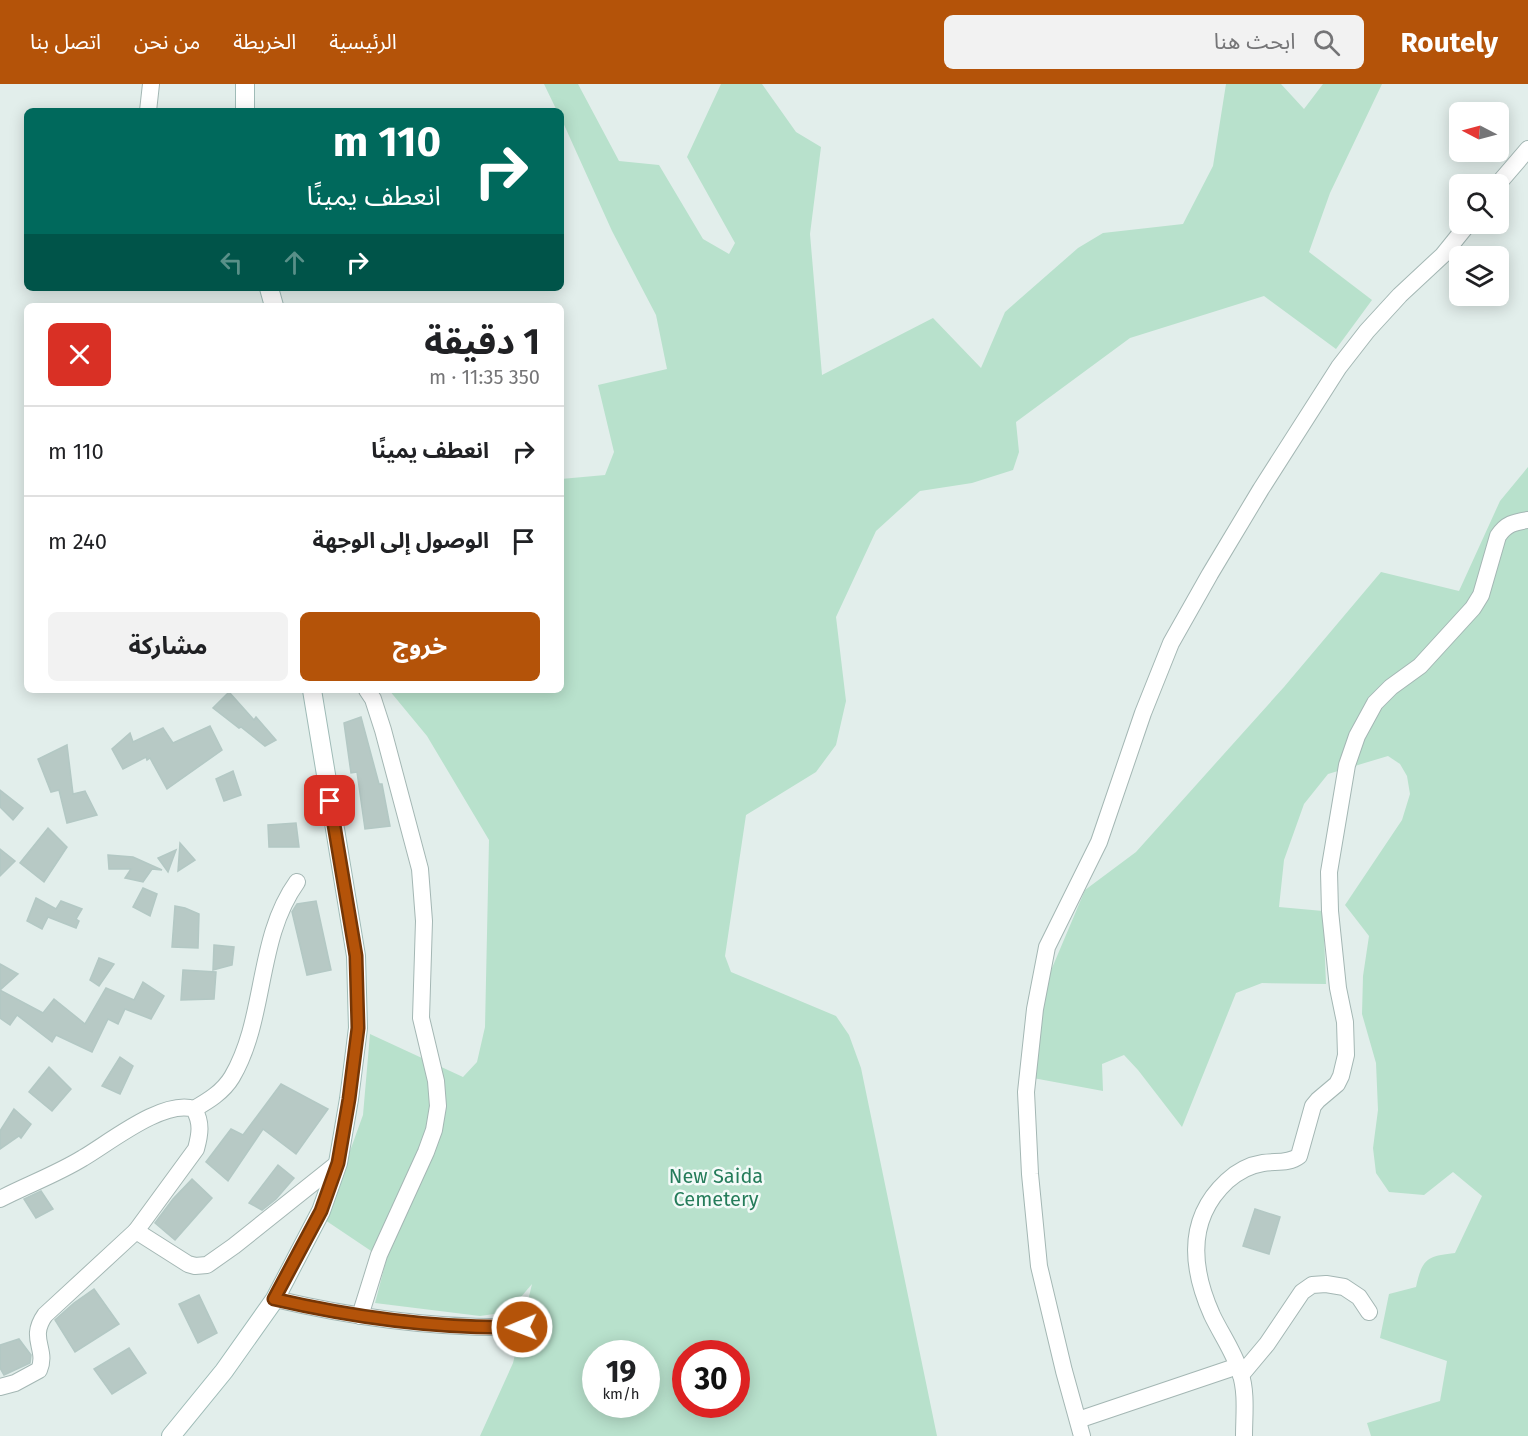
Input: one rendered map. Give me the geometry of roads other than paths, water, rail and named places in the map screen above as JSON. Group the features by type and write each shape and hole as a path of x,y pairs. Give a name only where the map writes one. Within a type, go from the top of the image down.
{"street":[{"path":"148,108 150,84"},
{"path":"245,84 245,108"},
{"path":"1507,174 1528,149"},
{"path":"1369,1312 1359,1297 1344,1287 1326,1284 1312,1285 1302,1292 1267,1344 1240,1371 1080,1428 1064,1371 1040,1266 1028,1144 1026,1092 1040,975 1047,947 1099,842 1143,713 1171,643 1261,489 1340,367 1400,295 1443,255 1460,234"},
{"path":"1244,1436 1240,1371 1204,1297 1196,1259 1196,1232 1216,1192 1236,1174 1262,1163 1291,1161 1299,1156 1313,1106 1337,1084 1341,1076 1346,1054 1345,1022 1338,988 1330,911 1329,872 1342,791 1357,736 1382,694 1420,666 1473,608 1481,595 1498,536 1502,530 1507,525 1528,520"},
{"path":"171,1436 224,1371 274,1299 321,1211 338,1163 358,1028 356,956 312,693"},
{"path":"360,1316 379,1255 426,1152 434,1130 438,1106 436,1081 421,1018 424,921 420,869 383,730 369,693"},
{"path":"0,1199 82,1159 121,1133 166,1110 186,1107 194,1109 215,1096 231,1078 243,1054 280,910 297,882"},
{"path":"0,1387 15,1383 39,1370 42,1358 37,1338 38,1329 45,1315 136,1231 196,1149 200,1134 199,1118 194,1109"},
{"path":"136,1231 188,1264 207,1265 338,1163"},
{"path":"274,1299 360,1316 456,1328 522,1327"}],"park label":[{"name":"New Saida Cemetery","path":"716,1188"}]}
